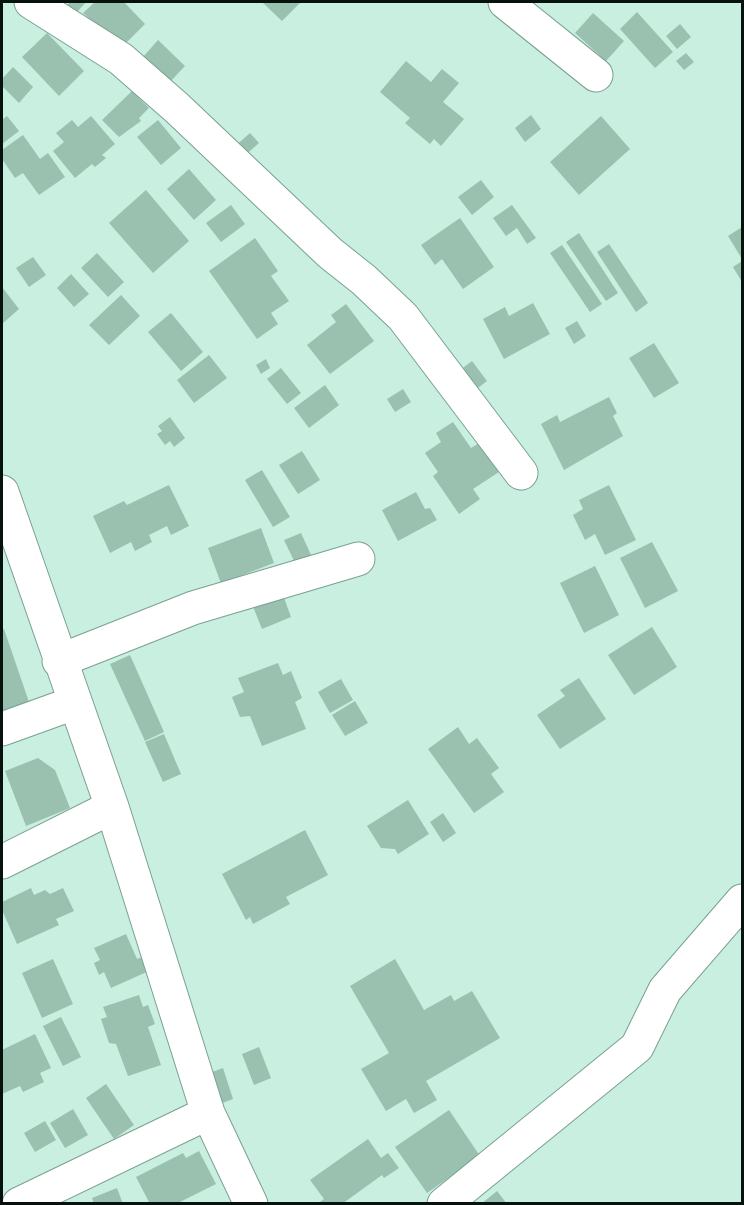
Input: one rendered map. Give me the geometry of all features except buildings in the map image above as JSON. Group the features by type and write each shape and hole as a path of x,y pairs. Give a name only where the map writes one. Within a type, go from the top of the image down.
{"street":[{"path":"31,2 121,59 403,317 521,473"},
{"path":"506,2 596,75"},
{"path":"2,492 74,704 112,807 208,1113 251,1203"},
{"path":"59,661 193,608 358,559"},
{"path":"2,729 74,704"},
{"path":"2,862 112,807"},
{"path":"444,1203 637,1047 665,990 742,901"},
{"path":"19,1203 208,1113"}]}
